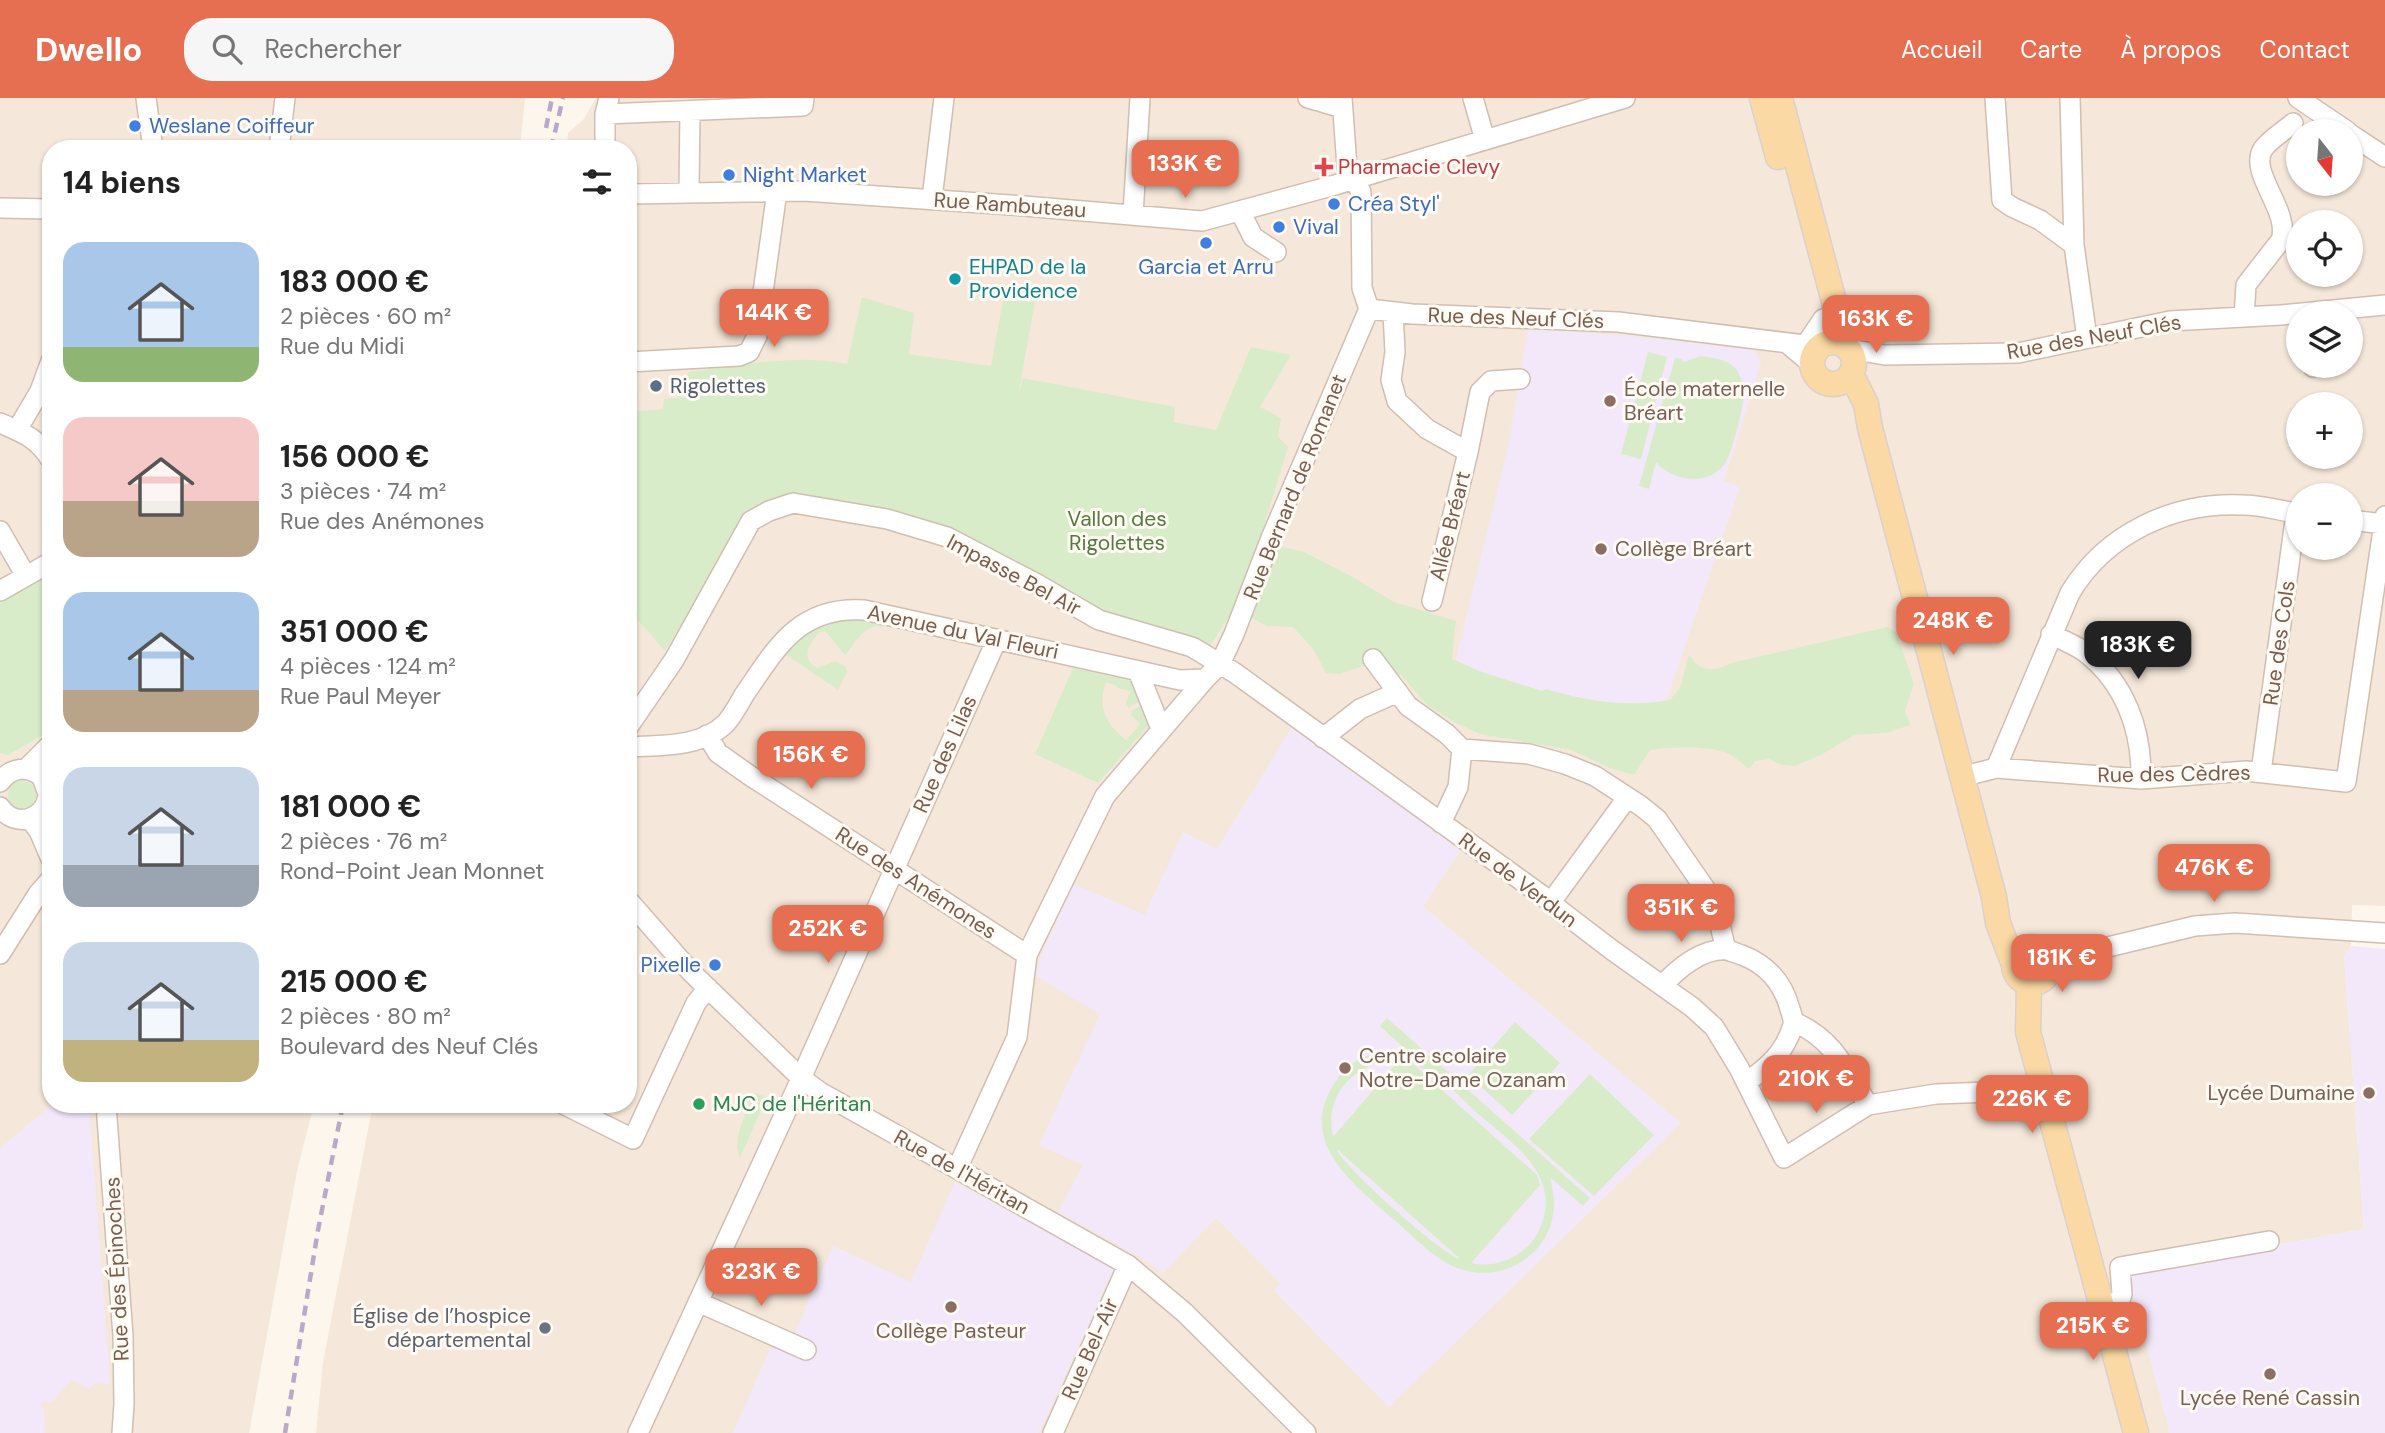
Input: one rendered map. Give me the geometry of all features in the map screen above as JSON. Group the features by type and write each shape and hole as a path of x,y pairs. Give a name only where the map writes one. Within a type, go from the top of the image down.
{"main road":[{"path":"1762,98 1822,319 1829,357"},
{"path":"1780,98 1829,357 1870,428 1994,897 2031,957 2050,967 2045,978 2035,984 2029,984 2028,1031 2136,1433"}],"street":[{"path":"146,98 152,140"},
{"path":"278,140 285,98"},
{"path":"932,199 944,98"},
{"path":"1133,215 1140,98"},
{"path":"1308,98 1342,103 1347,167 1362,192 1362,288 1368,309"},
{"path":"1474,98 1485,140"},
{"name":"Rue Rambuteau","path":"637,194 777,191 932,199 1202,221 1355,179 1625,98"},
{"path":"1995,98 2002,200 2040,220 2074,244"},
{"path":"2070,98 2074,244 2087,338"},
{"path":"2298,98 2329,119"},
{"path":"605,140 607,106 690,111 803,102"},
{"path":"689,191 690,111"},
{"path":"2244,317 2246,285 2281,240 2283,232 2282,219 2259,164 2262,150 2286,129"},
{"path":"2363,142 2385,157"},
{"path":"637,362 739,356 750,352 757,335 777,191"},
{"path":"0,208 42,209"},
{"path":"1244,219 1253,237 1276,252"},
{"name":"Rue des Neuf Clés","path":"2363,307 2385,305"},
{"name":"Rue des Neuf Clés","path":"1368,309 1618,322 1719,334 1829,357 2018,353 2170,321 2286,314"},
{"name":"Rue Bernard de Romanet","path":"1220,664 1368,309"},
{"name":"Allée Bréart","path":"1393,312 1395,352 1391,380 1397,401 1427,429 1468,452"},
{"name":"Allée Bréart","path":"1432,601 1480,392 1491,381 1520,379"},
{"path":"42,386 9,427 42,445"},
{"name":"Impasse Bel Air","path":"637,714 674,660 751,521 769,511 793,503 887,519 947,537 1099,620 1192,647 1220,664"},
{"path":"1996,768 2051,634 2078,578 2104,551 2140,527 2168,514 2205,506 2245,505 2286,511"},
{"path":"2363,520 2384,520"},
{"name":"Rue des Cèdres","path":"1961,777 1996,768 2141,779 2246,771 2346,782 2384,520"},
{"path":"0,531 26,576"},
{"name":"Rue des Cols","path":"2261,772 2290,560"},
{"path":"0,591 42,567"},
{"name":"Avenue du Val Fleuri","path":"637,746 680,744 707,735 726,723 769,658 789,635 811,618 847,609 864,610 1180,680 1205,678"},
{"path":"2051,634 2084,651 2104,669 2121,693 2139,738 2141,779"},
{"name":"Rue des Lilas","path":"638,1433 801,1078 997,639"},
{"path":"1373,659 1408,706 1440,728 1462,750 1529,754 1565,764 1595,776 1657,819 1708,893 1726,950"},
{"path":"957,1169 1017,1037 1027,955 1105,796 1205,678 1220,664"},
{"name":"Rue de Verdun","path":"1220,664 1551,902 1714,1027 1746,1082 1784,1158 1868,1105"},
{"path":"1138,671 1161,729"},
{"path":"1323,738 1360,709 1398,692"},
{"name":"Rue des Anémones","path":"707,735 718,753 1027,955"},
{"path":"1441,823 1458,786 1462,750"},
{"path":"26,769 42,753"},
{"path":"0,780 15,770 26,769 42,777"},
{"path":"1551,902 1627,798"},
{"path":"3,813 19,820 30,819 42,811"},
{"path":"30,819 42,838"},
{"path":"5,946 42,889"},
{"name":"Rue de l'Héritan","path":"637,910 691,972 801,1078 831,1098 1128,1265 1185,1312 1306,1433"},
{"path":"2031,957 2195,926 2235,923 2385,933"},
{"path":"1662,986 1686,963 1726,950 1755,961 1768,970 1787,996 1794,1023 1779,1055 1765,1070 1746,1082"},
{"path":"581,1113 633,1139 696,1003 708,988"},
{"path":"1794,1023 1812,1030 1824,1039 1868,1105 1936,1094 2044,1090"},
{"name":"Rue des Épinoches","path":"108,1113 123,1336 122,1433"},
{"path":"2103,1308 2119,1300 2122,1294 2120,1267 2269,1241"},
{"name":"Rue Bel-Air","path":"1053,1433 1128,1265"},
{"path":"698,1302 807,1350"}],"shaded area":[{"path":"0,98 525,98 521,140 42,140 42,1113 312,1113 297,1171 249,1433 0,1433"},
{"path":"596,98 2385,98 2385,906 2352,905 2351,946 2344,956 2364,1229 2128,1272 2170,1433 316,1433 323,1362 371,1113 637,1113 637,140 568,140 568,133 583,120"},
{"name":"Collège Bréart","path":"1528,329 1630,336 1754,350 1761,363 1724,481 1740,486 1654,736 1453,671 1509,443"},
{"name":"Centre scolaire Notre-Dame Ozanam","path":"1292,727 1461,850 1423,906 1681,1123 1389,1407 1274,1291 1280,1283 1216,1218 1163,1273 1058,1212 1083,1165 1039,1145 1100,1014 1036,976 1042,953 1074,884 1145,915 1183,832 1217,849"},
{"path":"2351,946 2385,949 2385,1433 2170,1433 2127,1272 2364,1229 2344,956"},
{"path":"42,1113 90,1113 110,1384 95,1383 89,1389 72,1380 50,1404 46,1400 40,1404 44,1411 45,1433 0,1433 0,1148"},
{"name":"Collège Pasteur","path":"955,1182 1114,1268 1039,1433 733,1433 772,1345 806,1360 814,1342 795,1332 833,1246 911,1282"}],"green space":[{"name":"Vallon des Rigolettes","path":"862,297 914,313 909,354 991,366 1003,300 1035,302 1018,396 1023,378 1175,407 1174,422 1216,430 1251,347 1291,355 1260,407 1281,418 1278,437 1288,447 1260,539 1302,551 1394,602 1456,621 1452,659 1482,672 1542,691 1546,689 1593,700 1622,703 1653,702 1670,700 1680,688 1689,655 1703,668 1714,669 1887,627 1896,632 1914,684 1905,710 1910,725 1886,733 1854,735 1821,755 1795,766 1782,765 1769,759 1755,761 1749,769 1731,755 1713,750 1650,750 1634,775 1610,768 1571,750 1480,734 1454,722 1426,704 1401,675 1363,666 1339,674 1326,673 1314,650 1293,627 1267,626 1234,609 1210,646 1105,611 1063,591 955,531 898,511 821,499 738,531 665,651 637,619 637,411 663,409 664,399 686,397 688,372 787,360 847,364"},
{"path":"1648,352 1667,357 1641,459 1621,454"},
{"path":"1701,356 1729,363 1738,372 1743,385 1740,418 1726,462 1711,475 1691,479 1672,474 1656,462 1649,489 1639,486 1675,358 1682,359 1683,362"},
{"path":"42,579 42,735 8,755 0,753 0,603"},
{"path":"836,621 869,621 882,624 882,627 865,631 845,655 825,631 820,632 812,641 808,655 817,668 835,661 846,667 847,672 838,690 784,653 804,632"},
{"path":"1073,668 1136,682 1140,702 1130,706 1131,710 1126,704 1130,691 1106,682 1103,691 1105,715 1113,728 1126,740 1140,724 1131,715 1131,711 1145,703 1150,724 1098,783 1035,754"},
{"path":"22,781 32,785 36,795 32,805 22,809 12,805 8,795 12,785"},
{"path":"1387,1018 1590,1198 1583,1206 1551,1178 1554,1206 1549,1230 1531,1255 1519,1263 1490,1273 1460,1269 1443,1261 1366,1195 1335,1161 1326,1143 1322,1123 1325,1101 1338,1078 1352,1064 1370,1055 1409,1053 1380,1026","holes":["1385,1060 1399,1060 1333,1137 1333,1109 1342,1088 1360,1071","1413,1064 1447,1085 1516,1146 1537,1172 1544,1187 1546,1202 1543,1220 1529,1245 1514,1257 1500,1262 1486,1265 1471,1263 1540,1185 1537,1175","1337,1150 1460,1259 1414,1227 1344,1160"]},
{"path":"1515,1022 1560,1063 1512,1115 1468,1075"},
{"path":"1590,1074 1654,1135 1594,1196 1529,1139"},
{"path":"755,1093 767,1097 740,1158 737,1142 739,1133"}],"railway":[{"path":"546,128 552,98"},
{"path":"553,140 563,98"},
{"path":"285,1433 318,1230 341,1113"}],"place":[{"name":"Weslane Coiffeur","path":"135,126"},
{"name":"Pharmacie Clevy","path":"1324,167"},
{"name":"Night Market","path":"729,175"},
{"name":"Créa Styl'","path":"1334,204"},
{"name":"Vival","path":"1279,227"},
{"name":"Garcia et Arru","path":"1206,243"},
{"name":"EHPAD de la Providence","path":"955,279"},
{"name":"Rigolettes","path":"656,386"},
{"name":"École maternelle Bréart","path":"1610,401"},
{"name":"Collège Bréart","path":"1601,549"},
{"name":"Pixelle","path":"715,965"},
{"name":"Centre scolaire Notre-Dame Ozanam","path":"1345,1068"},
{"name":"Lycée Dumaine","path":"2369,1093"},
{"name":"MJC de l'Héritan","path":"699,1104"},
{"name":"Collège Pasteur","path":"951,1307"},
{"name":"Église de l’hospice départemental","path":"545,1328"},
{"name":"Lycée René Cassin","path":"2270,1374"}]}
